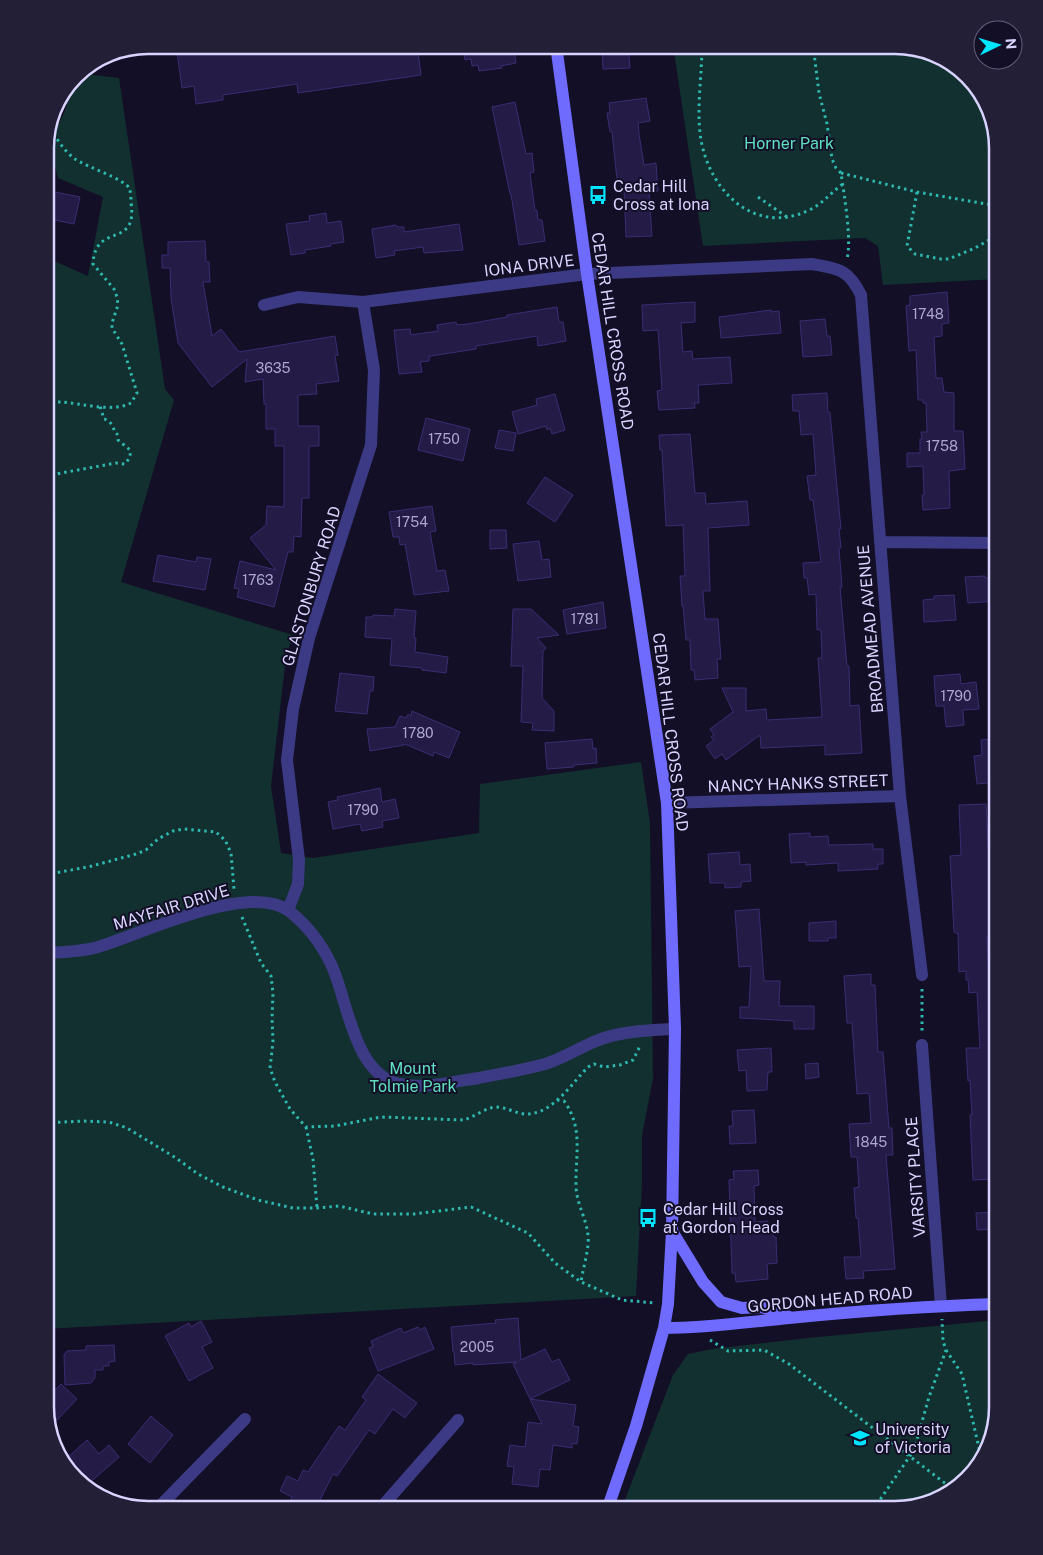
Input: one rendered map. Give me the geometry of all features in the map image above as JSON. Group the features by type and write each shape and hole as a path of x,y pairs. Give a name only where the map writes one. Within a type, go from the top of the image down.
{"main road":[{"name":"CEDAR HILL CROSS ROAD","path":"557,54 587,274 667,803 675,1029 672,1230 668,1304 664,1328 636,1426 609,1501"},
{"path":"672,1230 703,1282 721,1302 742,1308 762,1307 791,1318"},
{"name":"GORDON HEAD ROAD","path":"664,1328 690,1328 941,1306 989,1304"}],"street":[{"name":"IONA DRIVE","path":"264,304 298,297 363,302 587,274 812,264 844,272 854,281"},
{"name":"BROADMEAD AVENUE","path":"854,281 861,295 900,796 922,975"},
{"name":"GLASTONBURY ROAD","path":"288,910 298,884 299,860 287,760 293,709 309,638 371,446 374,370 363,302"},
{"path":"880,542 989,543"},
{"name":"NANCY HANKS STREET","path":"667,803 900,796"},
{"name":"MAYFAIR DRIVE","path":"54,952 96,948 218,907 239,902 267,902 288,910 313,932 331,964 359,1047 369,1064 382,1076 398,1084 418,1086 520,1070 546,1064 588,1044 606,1038 649,1030 675,1029"},
{"name":"VARSITY PLACE","path":"922,1045 941,1306"},
{"path":"165,1501 245,1419"},
{"path":"387,1501 458,1420"}],"path":[{"path":"702,54 699,124 703,148 716,179 730,198 746,210 762,217 788,218 816,207 843,184"},
{"path":"814,54 819,93 827,124 832,159 836,168 841,173 917,192 989,205"},
{"path":"54,402 93,408 127,405 134,399 137,392 122,344 112,328 118,305 117,296 94,264 96,251 102,242 112,236 122,234 131,223 133,216 129,191 121,180 90,168 72,156 55,136"},
{"path":"841,173 849,252 844,272"},
{"path":"917,192 907,246 915,254 949,259 989,240"},
{"path":"758,197 788,218"},
{"path":"54,474 116,463 125,464 128,460 131,455 130,450 118,440 110,421 104,419 100,406"},
{"path":"54,873 92,866 136,854 146,850 158,839 173,831 184,829 216,832 225,840 232,853 235,894 239,902 240,911 261,963 271,976 273,1042 270,1068 275,1082 290,1109 306,1127 313,1159 318,1208"},
{"path":"922,975 922,1045"},
{"path":"306,1127 335,1126 381,1117 464,1120 473,1118 489,1108 496,1107 531,1114 545,1110 588,1067 594,1064 604,1067 620,1065 633,1060 649,1030"},
{"path":"557,1100 564,1101 572,1112 576,1128 578,1168 576,1188 587,1226 589,1242 581,1282"},
{"path":"54,1122 83,1120 109,1122 127,1128 198,1174 223,1187 258,1200 293,1208 340,1206 373,1214 414,1214 471,1206 528,1233 555,1262 581,1282 622,1300 668,1304"},
{"path":"941,1306 943,1341 946,1350 962,1374 979,1449"},
{"path":"690,1328 728,1351 764,1350 789,1364 947,1486"},
{"path":"879,1501 914,1450 929,1397 946,1350"}],"green space":[{"name":"Horner Park","path":"674,54 902,54 937,63 957,77 970,90 977,101 986,123 989,147 989,279 883,285 878,246 865,238 703,246"},
{"name":"Mount Tolmie Park","path":"89,74 119,78 165,389 174,400 121,582 293,635 286,657 271,786 281,853 313,858 479,833 480,784 641,762 650,823 653,1078 642,1136 642,1183 636,1296 54,1328 54,261 88,276 103,197 58,178 54,162 54,141 56,128 64,114 73,90"},
{"path":"989,1321 988,1420 982,1444 970,1465 953,1482 942,1489 920,1498 908,1500 624,1501 673,1375 688,1354 712,1349"}],"building":[{"path":"177,54 418,54 421,75 298,93 297,84 223,95 223,100 196,104 194,86 182,88"},
{"path":"464,54 514,54 516,63 501,66 502,68 479,71 478,65 472,66 471,59 465,60"},
{"path":"602,54 629,54 630,68 603,69"},
{"path":"646,98 650,121 638,123 644,165 656,163 658,191 649,192 652,236 626,237 624,189 621,190 620,180 617,180 612,132 610,132 607,113 610,113 609,103"},
{"path":"515,102 526,154 532,153 534,172 530,173 535,211 537,210 538,220 542,220 545,241 519,245 511,194 492,107"},
{"path":"54,192 80,197 74,224 54,220"},
{"path":"326,213 327,223 341,221 344,242 305,250 305,253 291,255 286,224 310,221 309,216"},
{"path":"459,224 463,250 424,253 423,247 394,251 395,255 376,258 372,229 396,225 397,227 404,227 404,232"},
{"path":"205,241 206,262 209,262 210,282 203,282 212,336 221,329 239,352 335,336 338,355 335,356 339,381 316,384 317,394 298,395 298,426 319,426 319,446 309,446 309,498 302,498 301,537 294,536 293,552 288,552 274,607 237,597 239,589 234,588 240,561 276,570 250,538 266,525 267,506 284,507 284,446 275,446 275,429 266,429 263,379 245,382 247,359 212,387 178,343 171,298 170,268 162,268 162,255 168,255 168,242"},
{"path":"947,292 949,323 942,324 942,336 934,337 936,378 942,378 944,392 954,393 954,431 963,431 965,469 949,471 950,508 923,510 923,466 907,467 907,453 920,453 921,432 927,432 926,403 923,403 923,400 918,400 916,350 909,351 906,306 910,305 910,296"},
{"path":"695,302 695,322 681,323 683,352 692,351 693,359 730,357 732,383 698,385 699,403 694,403 695,408 659,410 657,391 662,390 658,330 643,331 642,305"},
{"path":"557,307 559,322 563,322 566,341 538,346 537,336 476,346 476,349 431,356 429,361 420,362 422,372 399,374 394,330 410,329 411,335 438,331 437,325 456,322 457,325 468,324 507,317 507,315"},
{"path":"771,310 771,312 779,311 781,333 721,338 719,317"},
{"path":"825,319 827,336 830,336 832,355 803,357 800,321"},
{"path":"827,393 841,529 839,529 841,548 839,548 842,587 840,587 847,666 849,666 850,706 859,705 862,753 825,755 825,745 761,748 760,735 726,760 722,754 715,759 706,746 714,740 711,737 714,735 710,729 733,712 722,688 746,688 746,711 766,709 767,720 822,717 818,658 822,658 821,630 817,630 816,594 809,595 807,578 804,578 803,563 821,562 813,500 810,500 807,476 816,475 813,434 801,435 799,411 793,411 792,395"},
{"path":"555,394 565,430 552,434 550,428 547,430 546,426 518,434 512,412 537,405 536,399"},
{"path":"426,418 470,429 463,461 418,450"},
{"path":"499,430 516,433 513,451 495,448"},
{"path":"690,434 695,493 705,493 706,504 747,501 749,525 708,528 710,591 703,591 705,619 718,619 721,659 717,659 718,678 695,680 694,670 691,670 690,640 686,640 682,606 680,576 685,576 683,525 666,526 662,450 660,450 659,435"},
{"path":"545,477 573,495 555,522 527,503"},
{"path":"432,506 436,531 430,532 437,571 445,570 449,591 414,595 405,544 400,545 399,537 393,537 389,512"},
{"path":"490,530 506,530 507,548 490,549"},
{"path":"539,541 542,560 549,559 551,577 518,581 513,544"},
{"path":"158,555 196,562 197,557 211,559 205,590 153,581"},
{"path":"985,576 985,578 989,578 989,602 968,603 965,577"},
{"path":"954,595 956,620 924,622 923,600 934,599 934,596"},
{"path":"603,602 606,628 567,634 563,610"},
{"path":"395,609 416,611 415,652 448,657 446,673 422,670 422,668 390,665 392,639 365,637 366,617 373,617 373,615 394,616"},
{"path":"513,609 531,609 559,635 537,638 546,648 543,651 542,698 554,711 554,731 532,730 533,723 521,722 523,666 511,666"},
{"path":"340,673 374,677 373,691 370,691 367,714 335,711"},
{"path":"960,674 961,684 976,682 979,709 963,710 964,725 946,727 944,706 936,706 934,676"},
{"path":"412,711 460,732 449,758 434,752 433,756 405,744 370,751 367,729 395,727 400,716 406,718 408,714 411,716"},
{"path":"592,739 593,749 596,748 597,763 547,769 545,743"},
{"path":"989,739 989,783 977,784 974,756 982,755 981,740"},
{"path":"380,788 382,802 395,799 399,818 382,821 383,827 362,831 360,824 333,829 328,802 338,800 337,797"},
{"path":"986,804 989,862 989,936 987,936 989,975 989,1179 973,1180 970,1115 972,1115 966,1048 980,1048 977,992 969,993 966,971 959,972 958,934 954,932 950,856 961,855 959,805"},
{"path":"810,833 810,837 828,836 829,845 873,844 873,849 883,849 883,864 878,864 878,869 838,871 838,863 806,865 806,862 791,863 789,834"},
{"path":"739,852 740,865 750,864 751,881 741,882 741,887 725,888 725,883 710,883 708,854"},
{"path":"759,909 764,981 780,981 779,1006 814,1006 814,1029 794,1029 794,1021 740,1018 740,1007 749,1007 751,966 739,967 735,911"},
{"path":"836,921 836,938 828,938 828,941 809,941 809,923"},
{"path":"871,974 871,985 875,985 878,1052 883,1052 889,1128 892,1128 893,1155 886,1155 895,1269 863,1271 864,1278 846,1279 844,1257 861,1257 854,1188 859,1187 857,1157 851,1157 849,1124 871,1123 869,1093 857,1094 852,1023 847,1023 844,976"},
{"path":"771,1048 772,1072 768,1072 767,1090 747,1091 746,1070 739,1071 737,1050"},
{"path":"818,1063 819,1077 806,1079 805,1064"},
{"path":"754,1110 756,1143 730,1144 729,1126 733,1126 732,1111"},
{"path":"758,1170 759,1185 754,1186 755,1222 768,1221 768,1226 771,1226 773,1237 776,1237 777,1263 767,1264 768,1279 736,1282 735,1273 732,1273 729,1180 734,1179 733,1171"},
{"path":"989,1212 989,1229 977,1230 976,1213"},
{"path":"518,1318 521,1360 545,1349 552,1362 559,1359 570,1380 530,1399 513,1364 517,1362 455,1365 453,1352 451,1327 496,1323 495,1320"},
{"path":"201,1321 212,1342 202,1347 213,1368 189,1381 165,1336 189,1323 191,1327"},
{"path":"418,1327 420,1330 425,1327 434,1349 378,1371 369,1348 373,1347 371,1341 401,1328 403,1333"},
{"path":"114,1345 115,1361 109,1362 109,1366 103,1366 103,1370 95,1370 95,1378 91,1383 65,1385 64,1355 67,1351 86,1350 86,1346"},
{"path":"378,1374 417,1403 405,1418 393,1409 375,1434 369,1430 337,1476 333,1474 320,1501 290,1501 292,1497 280,1491 287,1476 298,1481 303,1470 308,1472 339,1426 345,1430 366,1400 362,1397"},
{"path":"61,1384 77,1399 57,1420 55,1418 54,1391"},
{"path":"530,1399 576,1405 573,1426 579,1427 577,1444 572,1443 572,1448 553,1445 550,1470 540,1469 538,1487 512,1484 514,1467 507,1466 510,1445 525,1447 528,1422 542,1424"},
{"path":"151,1416 173,1435 150,1463 128,1444"},
{"path":"87,1440 99,1454 109,1445 119,1457 90,1482 81,1474 68,1457"}],"place":[{"name":"Cedar Hill Cross at Iona","path":"598,195"},
{"name":"Cedar Hill Cross at Gordon Head","path":"648,1218"},
{"name":"University of Victoria","path":"860,1438"}]}
